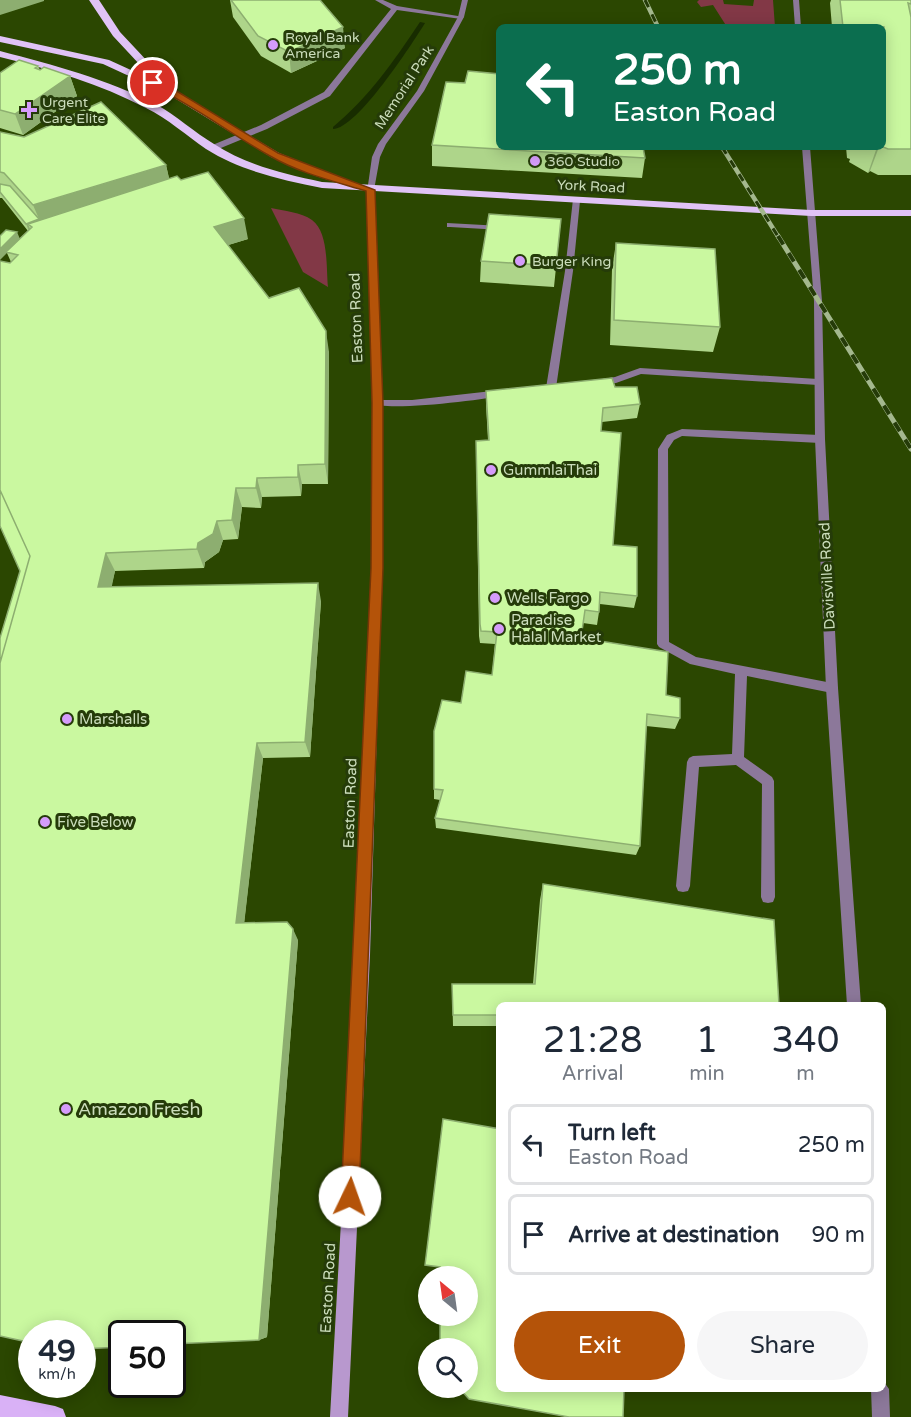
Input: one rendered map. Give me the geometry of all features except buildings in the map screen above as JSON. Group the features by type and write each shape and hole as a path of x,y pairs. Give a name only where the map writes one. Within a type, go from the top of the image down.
{"highway":[{"path":"94,0 116,34 143,65 172,92"},
{"path":"0,39 106,62 172,92 274,155 315,173 370,190"},
{"path":"0,54 74,72 130,96 153,107 213,148 252,167 283,177 322,185 370,190"},
{"name":"York Road","path":"370,190 811,213 911,213"}],"main road":[{"name":"Easton Road","path":"339,1417 367,851 377,568 377,403 370,190"},
{"path":"0,1406 55,1417"}],"street":[{"path":"378,0 395,8 460,17"},
{"name":"Memorial Park","path":"370,190 376,157 382,144 420,91 460,17 465,0"},
{"path":"796,0 798,24"},
{"path":"213,148 244,136 327,94 395,8"},
{"name":"Davisville Road","path":"806,150 818,301 820,439 832,687 854,1002"},
{"path":"551,388 576,201"},
{"path":"450,225 517,229"},
{"path":"562,231 573,232"},
{"path":"584,384 616,380 640,371 818,382"},
{"path":"540,389 562,387"},
{"path":"377,403 412,403 516,392"},
{"path":"820,439 682,432 672,435 663,449 663,644 694,661 832,687"},
{"path":"738,759 741,670"},
{"path":"683,886 693,762 738,759 768,781 768,897"},
{"path":"880,1392 881,1417"}],"shaded area":[{"path":"699,0 723,0 724,4 753,6 754,0 773,0 775,24 725,24 713,5 701,7 697,2"},
{"path":"271,208 303,215 317,226 324,242 328,287 303,272"}],"waterway":[{"path":"335,128 373,93 422,23"}],"railway":[{"path":"645,0 657,24"},
{"path":"724,150 779,238"},
{"path":"778,236 911,449"}],"place":[{"name":"Royal Bank America","path":"273,45"},
{"name":"Urgent Care Elite","path":"29,110"},
{"name":"360 Studio","path":"535,161"},
{"name":"Burger King","path":"520,261"},
{"name":"GummlaiThai","path":"491,470"},
{"name":"Wells Fargo","path":"495,598"},
{"name":"Paradise Halal Market","path":"499,629"},
{"name":"Marshalls","path":"67,719"},
{"name":"Five Below","path":"45,822"},
{"name":"Amazon Fresh","path":"66,1109"}],"route":[{"path":"153,83 172,92 274,155 315,173 370,190 377,403 377,568 363,955 350,1197"}]}
